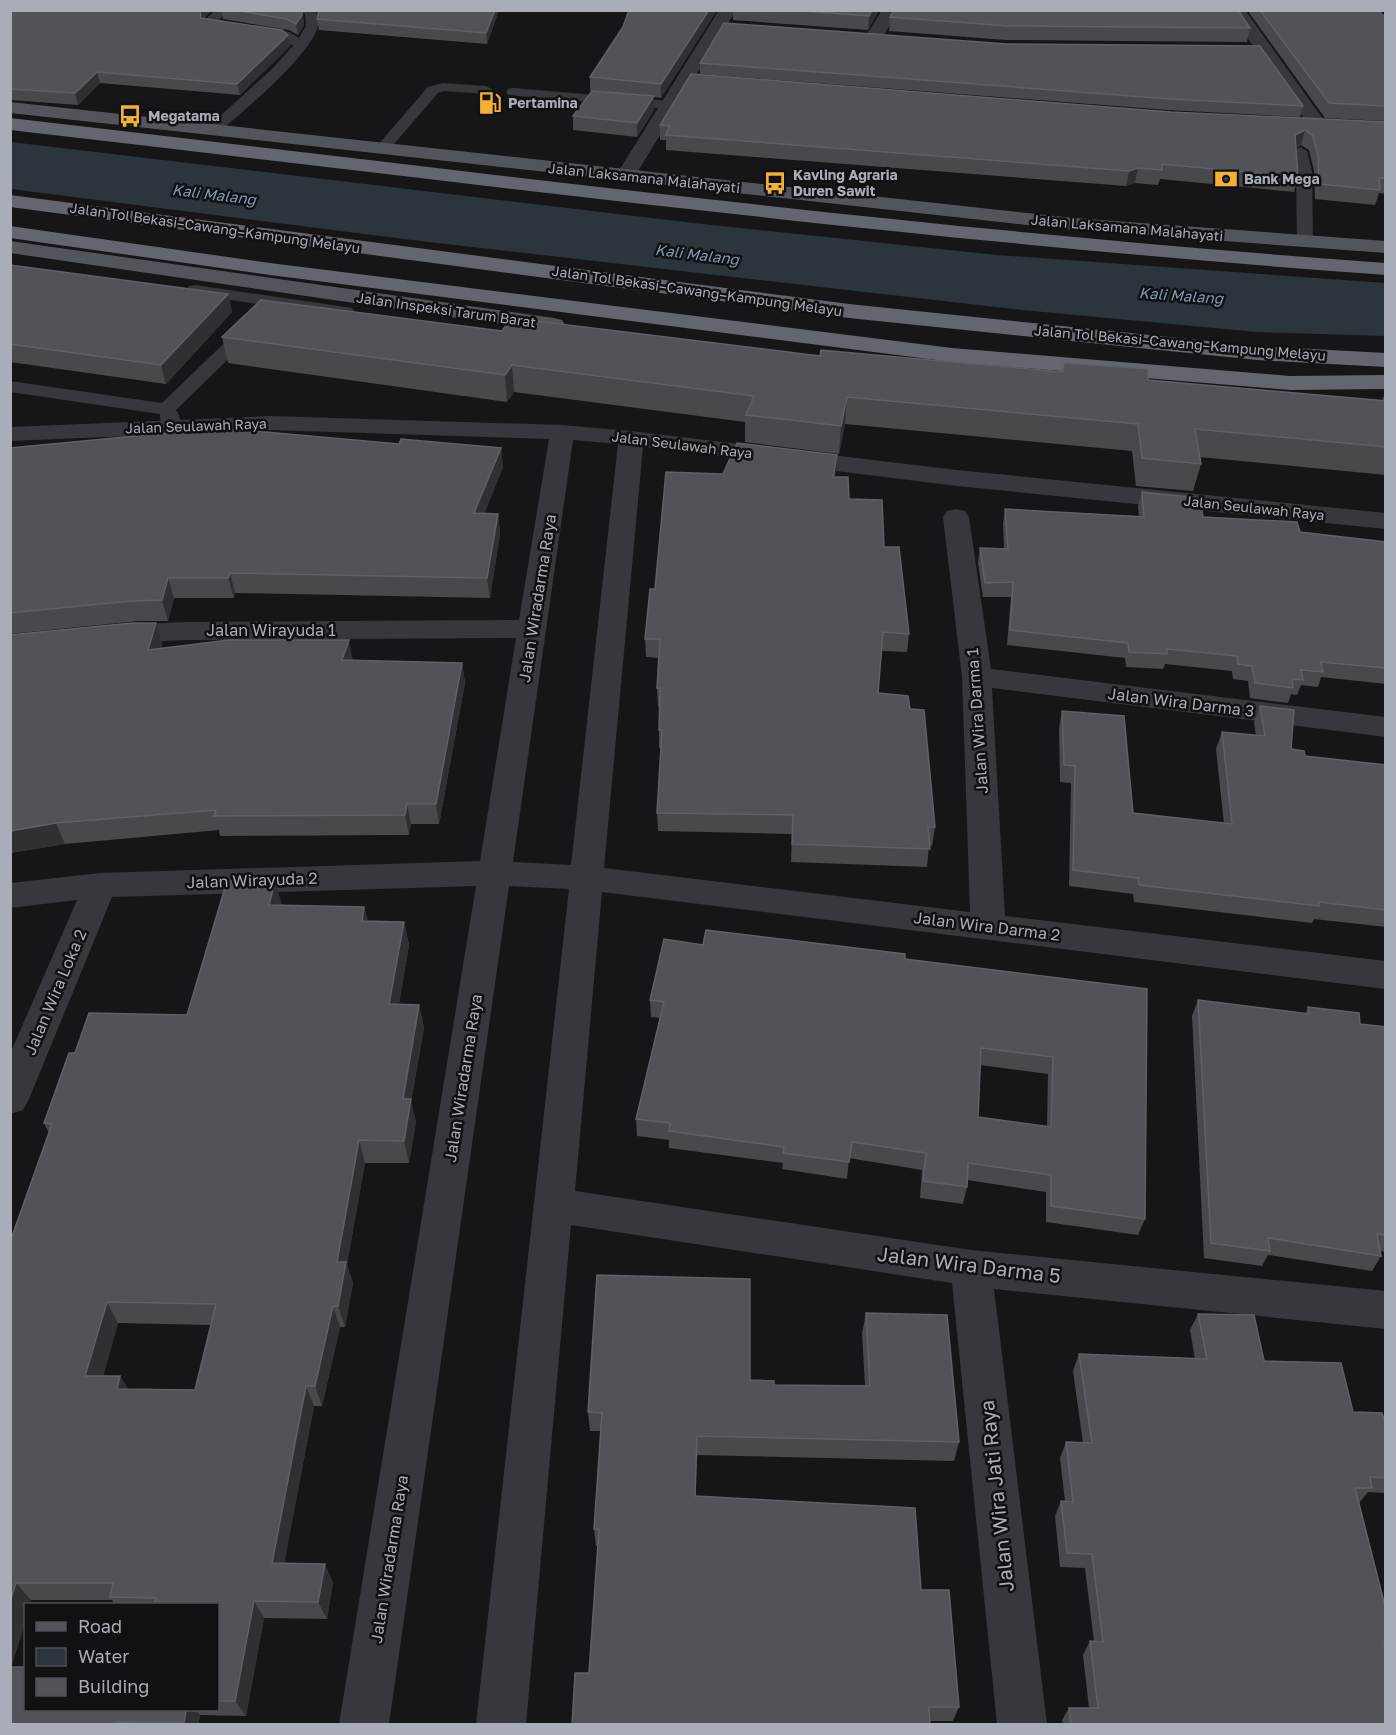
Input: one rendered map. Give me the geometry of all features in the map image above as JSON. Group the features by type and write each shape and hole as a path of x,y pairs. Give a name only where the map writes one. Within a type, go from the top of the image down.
{"highway":[{"path":"10,124 861,222 1178,254 1386,269"},
{"path":"10,142 656,218"},
{"name":"Jalan Tol Bekasi–Cawang–Kampung Melayu","path":"10,201 849,311 1257,353 1386,360"},
{"path":"10,232 270,269 952,355 1290,383 1386,382"},
{"path":"963,252 1138,269 1386,284"}],"main road":[{"name":"Jalan Laksamana Malahayati","path":"10,107 625,177 1073,224 1384,247"},
{"name":"Jalan Inspeksi Tarum Barat","path":"10,247 284,293 857,363 1286,399 1386,402"}],"street":[{"path":"874,37 891,10"},
{"path":"1236,10 1319,126"},
{"path":"625,177 723,18 741,27"},
{"path":"852,36 896,39"},
{"path":"1240,49 1264,49"},
{"path":"685,80 706,82"},
{"path":"1296,125 1341,127"},
{"name":"Jalan Seulawah Raya","path":"10,434 168,418 562,432 631,438 957,478 1386,521"},
{"name":"Jalan Wiradarma Raya","path":"364,1725 562,432"},
{"path":"501,1725 631,438"},
{"name":"Jalan Wira Darma 1","path":"956,516 977,677 988,926"},
{"name":"Jalan Wirayuda 1","path":"85,637 188,631 532,629"},
{"name":"Jalan Wira Darma 3","path":"977,677 1386,727"},
{"name":"Jalan Wirayuda 2","path":"10,896 99,885 494,873 588,878"},
{"name":"Jalan Wira Darma 2","path":"588,878 1386,975"},
{"name":"Jalan Wira Loka 2","path":"10,1099 99,885"},
{"name":"Jalan Wira Darma 5","path":"554,1205 971,1268 1386,1310"},
{"name":"Jalan Wira Jati Raya","path":"971,1268 1022,1725"}],"lane":[{"path":"223,10 210,21 210,24 289,36 300,46"},
{"path":"213,130 277,72 300,46 315,20 310,12 305,10"},
{"path":"382,149 433,90 443,87 486,90"},
{"path":"513,92 668,105"},
{"path":"1300,151 1304,171 1305,242"},
{"path":"174,288 284,293 419,323"},
{"path":"10,386 168,418 284,293"},
{"path":"466,330 558,342"}],"water":[{"name":"Kali Malang","path":"11,142 702,224 997,255 1385,283 1385,336 1257,332 1022,310 420,241 11,189"}],"building":[{"path":"12,10 200,10 201,18 282,30 288,35 237,84 97,72 75,93 10,89 10,12"},
{"path":"233,10 302,10 302,15 296,24 287,19"},
{"path":"319,10 495,10 486,33 317,19"},
{"path":"629,10 709,10 661,84 590,77 623,27"},
{"path":"791,10 872,10 869,16"},
{"path":"894,10 1238,10 1250,28 1008,26 890,17"},
{"path":"1260,10 1379,10 1382,15 1386,16 1386,106 1329,103"},
{"path":"724,23 1007,44 1260,46 1303,106 1170,99 700,63"},
{"path":"691,74 1171,112 1386,122 1386,178 1379,178 1380,190 1319,184 1318,156 1313,136 1305,130 1295,135 1298,177 1162,164 1162,170 1138,168 1129,171 666,135 670,126 660,125"},
{"path":"592,91 654,96 637,123 573,116"},
{"path":"10,265 228,294 161,365 10,344"},
{"path":"261,300 502,331 511,318 820,356 821,350 1063,372 1064,363 1148,369 1148,380 1386,401 1386,447 1195,429 1201,464 1142,458 1138,424 847,397 841,426 746,415 754,396 512,365 505,375 222,337"},
{"path":"220,428 399,444 401,439 501,448 474,513 498,514 487,578 230,573 228,578 168,578 162,600 10,613 10,448"},
{"path":"737,443 837,455 833,477 848,477 849,499 882,500 884,547 899,547 909,634 883,632 878,693 908,696 910,709 924,710 935,827 928,827 930,849 792,844 793,815 657,813 662,730 659,730 660,688 657,688 660,639 645,639 650,589 655,589 666,472 723,474"},
{"path":"1142,492 1200,498 1203,517 1297,522 1300,532 1386,542 1386,668 1321,662 1323,672 1301,670 1303,680 1292,679 1293,688 1255,683 1252,666 1238,664 1237,656 1167,649 1167,654 1129,652 1128,643 1010,630 1013,582 985,583 980,548 1008,549 1005,509 1144,517"},
{"path":"132,623 156,623 148,650 229,640 349,640 342,660 462,663 436,804 407,804 405,815 214,816 216,810 56,823 10,831 10,635"},
{"path":"1260,706 1294,710 1291,749 1304,751 1305,756 1386,765 1386,910 1319,902 1319,906 1139,885 1138,878 1073,870 1075,766 1064,765 1062,711 1124,716 1133,813 1232,824 1222,732 1265,736"},
{"path":"227,881 275,881 269,905 364,907 362,921 404,922 389,1004 419,1005 403,1099 411,1099 404,1141 359,1140 337,1262 346,1262 338,1306 333,1306 315,1386 306,1386 272,1563 325,1564 318,1602 254,1601 235,1701 219,1701 219,1603 155,1603 156,1598 110,1597 113,1583 16,1583 10,1602 10,1242 52,1124 44,1123 69,1053 75,1053 89,1013 187,1015","holes":["107,1302 216,1304 195,1390 117,1389 120,1376 85,1376"]},
{"path":"706,930 905,954 905,959 1147,989 1145,1219 1051,1206 1051,1175 968,1163 967,1187 923,1181 926,1153 852,1142 849,1162 783,1153 784,1147 669,1131 670,1123 636,1119 664,1002 650,1000 664,939 703,945","holes":["981,1048 1053,1057 1051,1127 978,1117"]},
{"path":"1198,1000 1309,1014 1308,1007 1359,1013 1360,1024 1386,1027 1386,1235 1377,1234 1381,1256 1268,1238 1270,1251 1211,1243"},
{"path":"597,1275 750,1279 750,1380 774,1381 774,1385 870,1386 866,1313 947,1315 959,1442 697,1436 695,1496 915,1508 921,1590 949,1590 959,1707 929,1707 930,1725 572,1725 575,1673 589,1673 599,1529 594,1529 602,1413 588,1412"},
{"path":"1198,1314 1254,1315 1264,1361 1341,1363 1353,1412 1382,1413 1386,1427 1386,1478 1370,1477 1372,1488 1355,1488 1386,1610 1386,1646 1384,1646 1386,1652 1386,1725 1071,1725 1069,1708 1098,1708 1090,1641 1103,1642 1092,1554 1067,1553 1061,1501 1073,1502 1066,1442 1092,1443 1079,1354 1207,1359"},
{"path":"10,1667 24,1667 24,1711 186,1711 184,1723 114,1722 113,1725 10,1725"}],"place":[{"name":"Pertamina","path":"490,103"},
{"name":"Megatama","path":"130,116"},
{"name":"Bank Mega","path":"1226,179"},
{"name":"Kavling Agraria Duren Sawit","path":"775,183"}]}
